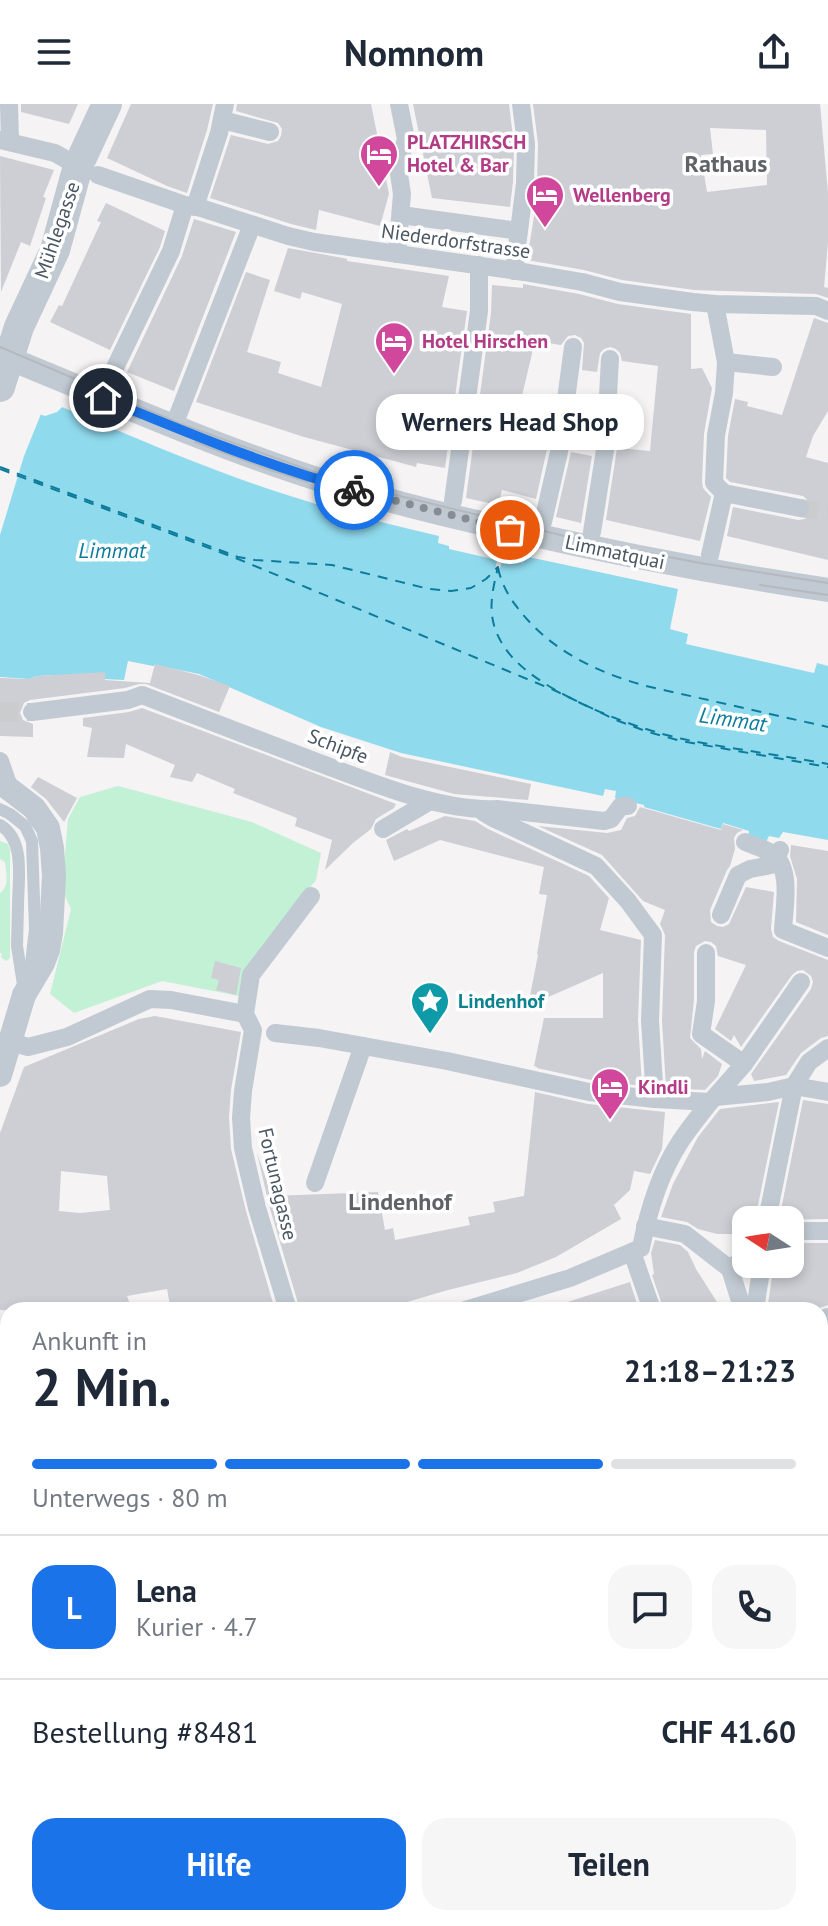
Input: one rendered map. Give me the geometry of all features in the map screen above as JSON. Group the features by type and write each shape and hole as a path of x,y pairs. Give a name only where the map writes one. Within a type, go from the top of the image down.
{"street":[{"path":"9,104 5,141 55,153 67,160"},
{"name":"Mühlegasse","path":"0,387 4,356 55,250 78,166 107,104"},
{"path":"397,254 402,194 398,167 406,139 399,104"},
{"path":"514,271 525,183 526,144 521,104"},
{"path":"111,376 171,251 224,112 270,132"},
{"name":"Niederdorfstrasse","path":"98,175 314,242 479,265 582,282 620,292 715,304 822,308"},
{"path":"401,215 519,231"},
{"path":"178,415 252,225"},
{"path":"452,508 477,330 479,265"},
{"path":"708,563 719,488 716,435 726,362 715,304"},
{"path":"541,529 559,452 573,347"},
{"name":"Limmatquai","path":"4,356 174,427 353,483 541,529 828,590"},
{"path":"592,532 605,450 610,359"},
{"path":"726,362 773,367"},
{"path":"719,488 800,508"},
{"name":"Schipfe","path":"32,712 128,700 142,695 381,786 430,801 481,810 497,809 604,821 611,819 621,806 628,806"},
{"path":"0,761 3,794 34,808 48,828 54,876 48,950 24,995 0,1074"},
{"path":"383,829 430,801"},
{"path":"481,810 596,866 653,935 650,1021 655,1099"},
{"path":"745,842 778,854"},
{"path":"721,915 738,875 771,865 778,854"},
{"path":"778,854 785,884 783,930 823,951"},
{"name":"Fortunagasse","path":"286,1302 257,1208 243,1148 241,1118 243,1091 260,1027 251,975 311,896"},
{"path":"706,953 706,1001 701,1034 744,1064"},
{"path":"650,1302 637,1250 659,1185 679,1143 712,1099 744,1064 801,982"},
{"path":"11,1042 28,1047 67,1037 150,999 171,1000 260,1027 447,1061 589,1092 655,1099 712,1099 794,1086 828,1092"},
{"path":"315,1183 363,1046"},
{"path":"770,1206 794,1086 809,1062 828,1048"},
{"path":"645,1226 685,1234 730,1269 740,1302"},
{"path":"804,1231 828,1231"},
{"path":"491,1302 570,1278 637,1250"},
{"path":"756,1302 760,1278"}],"lane":[{"path":"3,794 10,814 25,826 32,841 35,929 24,995"},
{"path":"0,825 14,836 18,852 17,946 24,995"}],"green space":[{"path":"118,786 252,822 321,853 316,880 261,947 239,996 162,981 74,1013 50,994 71,909 62,890 68,819 80,797"},
{"path":"0,841 8,844 10,850 10,958 6,961 0,953 0,893 7,879 5,862 0,859"}],"water":[{"name":"Limmat","path":"0,401 45,416 62,407 248,482 329,508 439,536 438,543 449,546 449,549 497,560 496,566 500,568 502,561 522,563 524,556 678,589 670,629 688,634 686,644 814,673 817,663 828,666 828,840 783,832 779,838 769,836 766,842 748,837 749,831 723,823 721,829 615,798 616,791 605,789 603,796 401,753 321,727 199,674 155,665 128,661 124,680 59,684 57,675 29,679 0,677"}],"pier":[{"path":"0,397 41,414 24,456 0,535"}],"building":[{"path":"21,104 78,104 69,124 21,112"},
{"path":"131,104 213,104 187,193 107,158"},
{"path":"237,104 371,104 389,194 380,226 319,210 316,230 210,198 231,135 268,144 278,141 281,136 282,129 278,123 236,111"},
{"path":"413,104 509,104 514,145 510,207 432,198"},
{"path":"533,104 820,104 828,193 824,287 828,288 828,298 816,294 694,290 622,280 527,260 535,210 538,144","holes":["710,128 766,130 767,185 707,192 701,155 713,154"]},
{"path":"0,156 54,170 30,246 21,242 1,292"},
{"path":"106,203 165,231 110,350 50,322 59,305 62,306 101,222 97,221"},
{"path":"194,219 236,232 174,391 127,372 182,256"},
{"path":"288,248 347,261 449,276 442,307 467,311 445,468 417,463 416,467 304,437 196,402 246,272 270,280 247,352 281,362 278,373 321,387 342,304 302,292 300,299 274,291"},
{"path":"523,284 618,304 691,314 691,369 702,368 712,388 704,434 702,482 711,497 700,541 606,520 617,448 650,451 658,366 622,361 620,353 610,347 600,353 597,372 582,370 584,343 575,335 568,336 561,345 535,341 511,442 547,449 536,499 502,490 498,505 466,498 491,313 492,285 523,288"},
{"path":"814,318 828,323 828,411 813,436 806,457 828,463 828,560 727,536 733,507 798,520 805,519 812,511 811,503 803,496 730,482 726,478 728,436 735,399 748,402 747,406 782,415"},
{"path":"571,452 592,456 581,523 556,517"},
{"path":"155,664 230,686 219,712 139,684 30,700 24,703 20,713 23,720 33,724 33,737 0,736 0,678 29,679 105,672 105,680 150,683"},
{"path":"142,708 396,804 376,819 371,829 325,870 332,840 295,826 297,818 233,793 235,789 197,773 192,782 170,777 175,765 126,744 124,758 87,757 92,728 83,726 83,718"},
{"path":"390,752 531,784 528,800 454,794 385,775"},
{"path":"38,777 77,798 64,822 46,799 31,787"},
{"path":"640,807 721,830 723,824 743,830 734,838 735,849 730,866 710,910 711,922 723,927 729,924 746,887 774,892 773,937 828,960 828,1036 801,1053 786,1075 754,1081 751,1074 811,989 811,976 803,970 792,975 741,1047 734,1035 731,1041 715,1029 746,965 718,956 716,946 705,941 696,946 694,952 690,1038 701,1049 702,1059 705,1051 722,1064 718,1076 705,1090 666,1088 662,1021 665,935 660,924 665,910 643,901 602,855 538,826 607,833 621,830 627,818 635,816"},
{"path":"445,816 475,821 589,876 609,898 600,930 641,940 638,1021 642,1086 591,1080 534,1066 544,1018 603,1018 603,973 528,1006 547,895 539,894 544,867 440,840 394,861 386,840"},
{"path":"791,845 828,851 828,935 796,922 797,879 790,856"},
{"path":"215,961 241,968 236,995 216,990 219,980 211,978"},
{"path":"155,1016 241,1032 231,1090 231,1149 273,1302 169,1302 167,1289 127,1296 129,1302 0,1302 0,1133 24,1067 139,1019","holes":["61,1171 107,1176 110,1210 80,1213 59,1211"]},
{"path":"535,1092 588,1104 665,1112 662,1149 650,1174 634,1171 630,1190 614,1205 621,1219 556,1257 517,1273 407,1302 298,1302 257,1153 272,1196 378,1192 385,1230 393,1228 395,1240 470,1225 468,1217 495,1212 493,1202 524,1196"},
{"path":"803,1100 828,1104 828,1219 804,1219 804,1206 782,1206"},
{"path":"779,1102 758,1206 732,1206 732,1234 717,1234 698,1229 687,1222 661,1217 673,1184 698,1137 720,1109"},
{"path":"655,1240 680,1245 688,1252 717,1302 661,1302 652,1275 651,1253"},
{"path":"804,1243 828,1243 828,1302 768,1302 772,1278 804,1278"},
{"path":"630,1282 636,1302 568,1302"}],"ferry route":[{"path":"0,467 238,557 332,565 429,589 451,591 471,588 498,567 492,594 496,632 514,659 552,688 619,720 664,734 828,764"},
{"path":"0,469 238,559 648,732 681,741 828,767"},
{"path":"498,568 508,594 530,622 559,647 592,666 646,686 828,727"}],"tunnel":[{"path":"800,508 828,512"},
{"path":"0,712 32,712"}],"tram line":[{"path":"0,347 181,424 342,482 585,541 828,583"},
{"path":"73,392 140,419"},
{"path":"195,442 308,482"},
{"path":"760,585 828,595"}],"way so far":[{"path":"354,490 510,530"}],"place":[{"name":"PLATZHIRSCH Hotel & Bar","path":"379,188"},
{"name":"Wellenberg","path":"545,229"},
{"name":"Hotel Hirschen","path":"394,375"},
{"name":"Werners Head Shop","path":"510,530"},
{"name":"Lindenhof","path":"430,1035"},
{"name":"Kindli","path":"610,1121"}],"district":[{"name":"Rathaus","path":"726,163"},
{"name":"Lindenhof","path":"400,1201"}],"route":[{"path":"103,398 220,445 354,490"}]}
